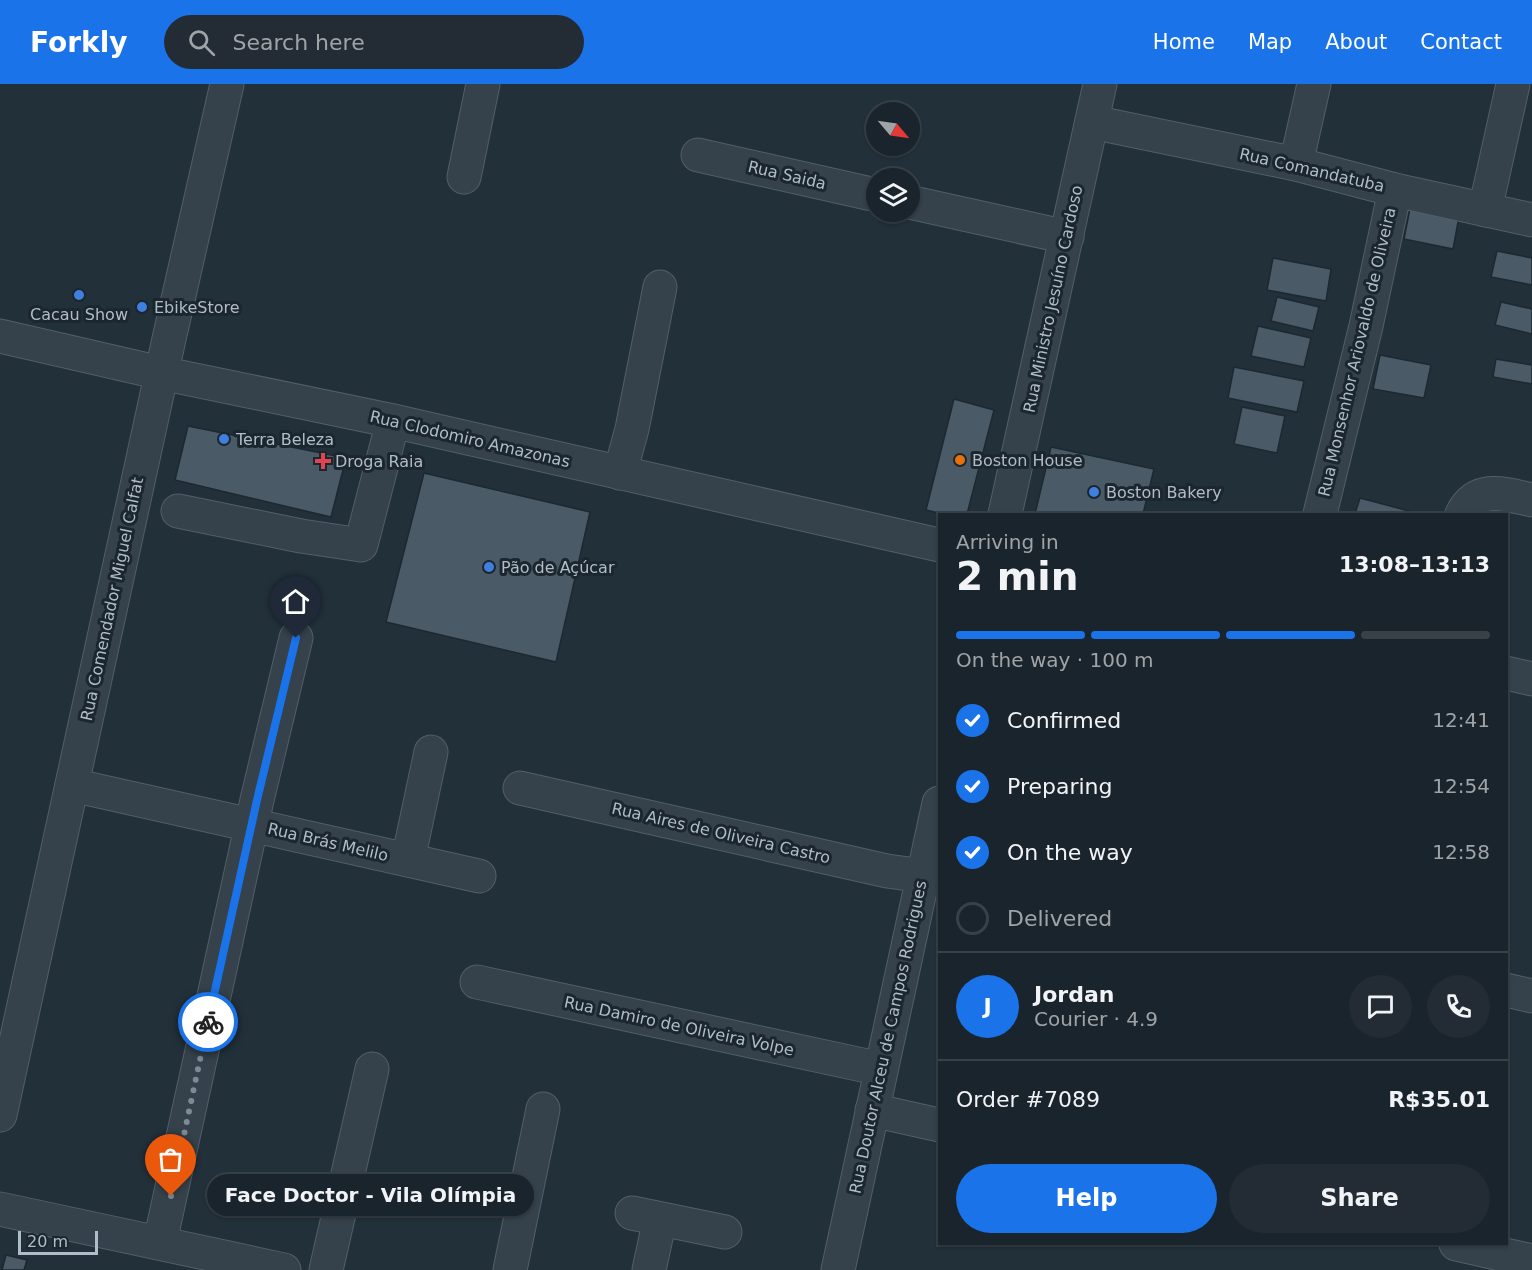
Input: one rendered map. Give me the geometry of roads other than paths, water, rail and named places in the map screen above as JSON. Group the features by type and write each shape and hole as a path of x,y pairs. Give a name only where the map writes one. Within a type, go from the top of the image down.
{"street":[{"name":"Rua Comendador Miguel Calfat","path":"0,1115 7,1051 72,785 161,373 227,84"},
{"path":"464,177 483,84"},
{"name":"Rua Ministro Jesuíno Cardoso","path":"1005,513 1100,84"},
{"path":"1296,165 1314,84"},
{"path":"1485,210 1513,84"},
{"name":"Rua Comandatuba","path":"1092,122 1296,165 1395,190 1532,220"},
{"name":"Rua Saida","path":"698,155 866,193"},
{"name":"Rua Monsenhor Ariovaldo de Oliveira","path":"1320,513 1366,326 1395,190"},
{"path":"920,204 1067,237"},
{"path":"620,473 632,429 660,287"},
{"name":"Rua Clodomiro Amazonas","path":"0,336 161,373 393,421 938,545"},
{"path":"178,512 360,545 393,421"},
{"path":"1462,513 1467,503 1481,494 1505,494 1532,500"},
{"path":"160,1242 251,825 296,638"},
{"path":"1508,673 1532,678"},
{"path":"408,860 431,752"},
{"name":"Rua Brás Melilo","path":"72,785 478,876"},
{"name":"Rua Aires de Oliveira Castro","path":"520,788 887,871 931,876"},
{"name":"Rua Doutor Alceu de Campos Rodrigues","path":"838,1270 881,1069 931,876 938,812"},
{"name":"Rua Damiro de Oliveira Volpe","path":"477,982 881,1069"},
{"path":"1508,990 1532,996"},
{"path":"326,1270 372,1069"},
{"path":"510,1270 543,1109"},
{"path":"872,1110 938,1125"},
{"path":"0,1209 160,1242 223,1263 284,1270"},
{"path":"649,1270 646,1216 725,1232"},
{"path":"1460,1245 1532,1261"}],"place":[{"name":"Cacau Show","path":"79,295"},
{"name":"EbikeStore","path":"142,307"},
{"name":"Terra Beleza","path":"224,439"},
{"name":"Boston House","path":"960,460"},
{"name":"Droga Raia","path":"323,461"},
{"name":"Boston Bakery","path":"1094,492"},
{"name":"Pão de Açúcar","path":"489,567"},
{"name":"Face Doctor - Vila Olímpia","path":"171,1196"}]}
